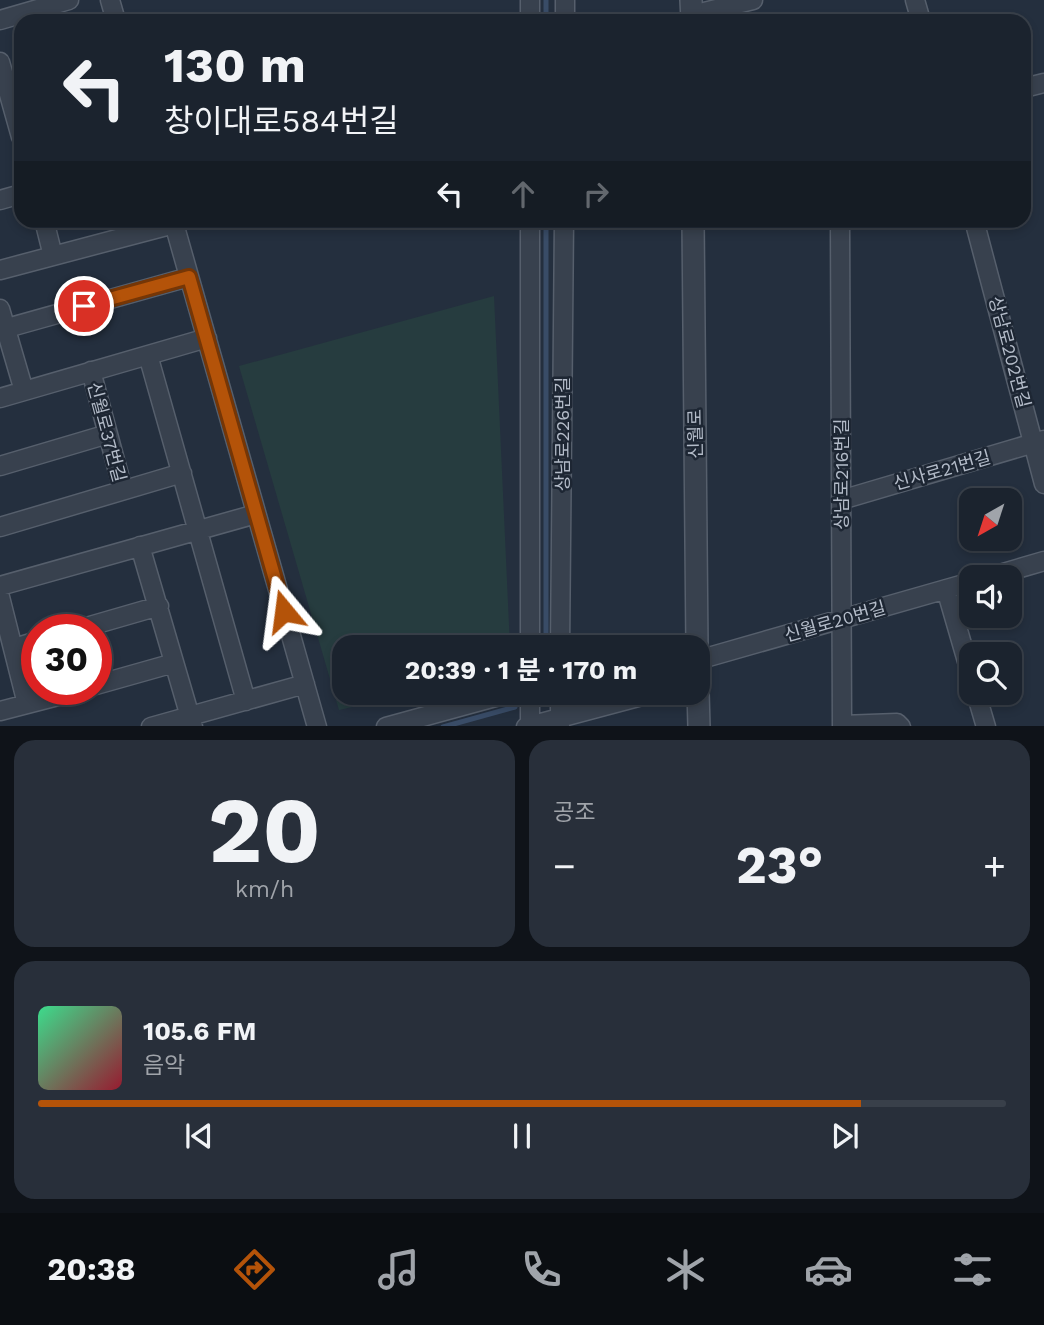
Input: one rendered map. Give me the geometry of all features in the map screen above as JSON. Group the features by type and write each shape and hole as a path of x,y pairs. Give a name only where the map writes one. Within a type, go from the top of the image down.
{"street":[{"path":"50,14 69,0"},
{"path":"692,12 753,0"},
{"path":"0,62 14,111"},
{"path":"46,228 53,256"},
{"path":"0,270 153,228"},
{"path":"176,228 317,726"},
{"path":"530,228 530,635"},
{"name":"상남로226번길","path":"560,635 564,228"},
{"name":"신월로","path":"693,228 697,635"},
{"name":"상남로216번길","path":"840,228 842,726"},
{"name":"상남로202번길","path":"976,228 1039,442 1044,484"},
{"path":"3,329 189,277"},
{"path":"0,309 3,329 24,391"},
{"name":"신월로37번길","path":"0,398 206,338"},
{"path":"148,355 246,701"},
{"name":"신월로37번길","path":"0,527 123,490 91,372"},
{"path":"0,466 108,434"},
{"name":"신사로21번길","path":"841,500 1039,442"},
{"path":"123,490 182,473"},
{"path":"0,586 256,513"},
{"path":"140,547 192,721"},
{"path":"1022,567 1044,561"},
{"name":"신월로20번길","path":"710,657 959,585"},
{"path":"946,589 961,642"},
{"path":"0,597 21,679"},
{"path":"112,620 159,606"},
{"path":"14,648 21,646"},
{"path":"112,680 174,663"},
{"path":"151,726 192,721 246,701 305,684"},
{"path":"0,711 27,705"},
{"path":"386,726 465,705"},
{"path":"529,705 528,726 560,722 615,705"},
{"path":"698,705 699,726"},
{"path":"980,705 986,726"},
{"path":"842,726 897,723 901,726"}],"green space":[{"path":"494,296 509,635 332,635 332,686 239,366"},
{"path":"338,705 361,705 339,710"}],"waterway":[{"path":"546,0 546,14"},
{"path":"546,228 546,635"},
{"path":"447,726 515,707"}],"route":[{"path":"84,306 189,277 284,611"}]}
